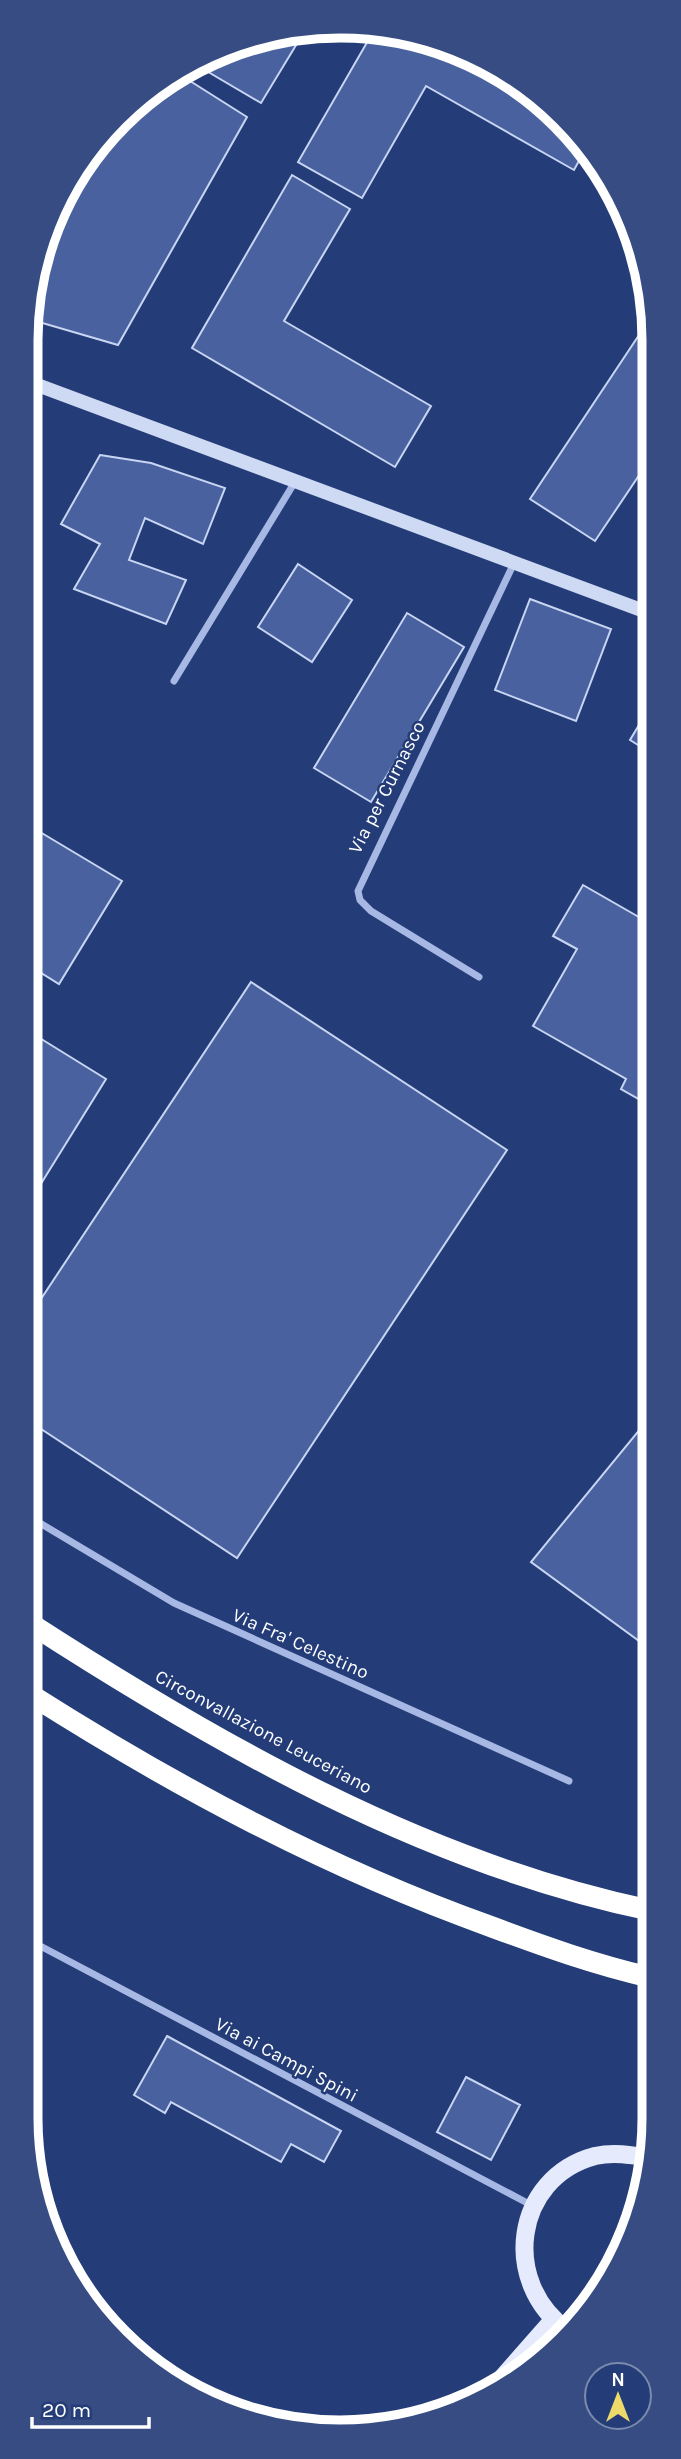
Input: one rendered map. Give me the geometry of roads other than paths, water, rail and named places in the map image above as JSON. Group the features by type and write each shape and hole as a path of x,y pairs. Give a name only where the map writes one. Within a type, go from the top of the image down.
{"highway":[{"name":"Circonvallazione Leuceriano","path":"38,1628 208,1730 307,1784 393,1825 502,1870 642,1908"},
{"path":"38,1699 198,1796 278,1838 407,1897 533,1942 642,1975"}],"main road":[{"path":"528,2355 560,2325 531,2288 524,2261 524,2233 533,2206 549,2184 570,2167 595,2157 614,2154 640,2157"}],"street":[{"path":"38,385 296,479 642,610"},
{"path":"174,681 296,479"},
{"name":"Via per Curnasco","path":"479,977 371,911 360,900 358,891 514,563"},
{"name":"Via Fra' Celestino","path":"38,1522 174,1603 569,1781"},
{"name":"Via ai Campi Spini","path":"38,1944 533,2206"}]}
